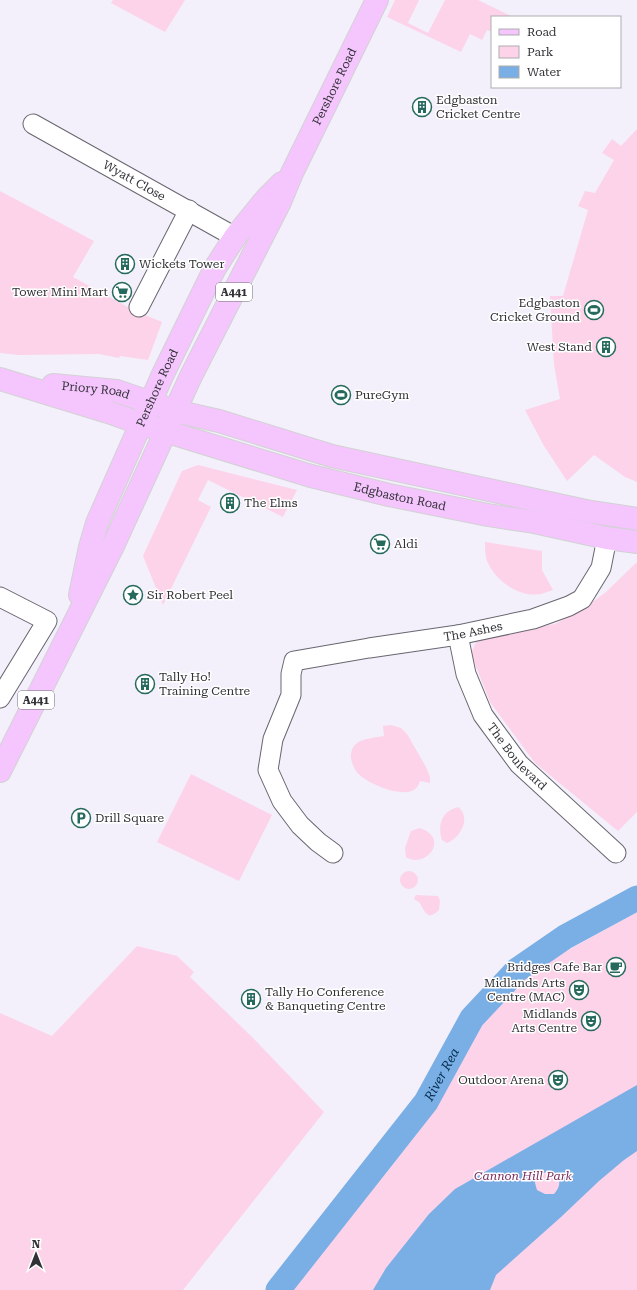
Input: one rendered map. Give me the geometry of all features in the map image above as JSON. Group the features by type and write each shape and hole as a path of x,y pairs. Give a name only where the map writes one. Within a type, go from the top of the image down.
{"main road":[{"name":"Pershore Road","path":"1,769 72,629 166,432 191,376 280,202 292,172 377,0"},
{"name":"Pershore Road","path":"72,629 90,546 97,523 179,340 215,268 235,237 266,199 292,172"},
{"name":"Priory Road","path":"7,380 117,391 175,410"},
{"name":"Priory Road","path":"7,380 166,432"},
{"name":"Edgbaston Road","path":"175,410 219,421 332,456 469,486 610,515 637,519"},
{"name":"Edgbaston Road","path":"166,432 310,476 389,495 534,522 607,538 637,542"},
{"path":"466,510 469,486"},
{"path":"607,538 610,515"}],"street":[{"name":"Wyatt Close","path":"33,124 235,237"},
{"path":"139,307 189,210"},
{"name":"The Ashes","path":"333,853 318,842 300,825 282,801 268,770 272,740 291,695 291,674 294,661 458,634 533,619 569,606 582,599 601,568 607,538"},
{"path":"0,597 47,621 0,698"},
{"name":"The Boulevard","path":"458,634 466,674 483,715 519,764 616,853"}],"green space":[{"path":"113,0 185,0 165,32 111,3"},
{"path":"395,0 419,0 408,23 428,33 445,0 478,0 511,16 491,16 491,32 487,30 482,40 470,34 461,52 387,17"},
{"name":"Edgbaston Cricket Ground","path":"637,129 637,482 625,477 594,455 567,481 544,446 525,410 560,399 554,365 550,296 563,296 588,210 578,206 585,191 595,193 614,160 602,153 612,139 621,146"},
{"path":"0,191 94,241 73,277 135,311 162,322 148,360 120,356 119,358 99,354 18,355 0,353"},
{"path":"198,465 297,490 283,517 208,480 198,500 211,507 163,605 143,556 182,471"},
{"path":"485,542 542,551 542,570 553,590 533,595 525,594 510,587 497,576 488,563"},
{"path":"636,563 637,812 618,831 535,763 490,702 471,654 476,642 483,637 555,624 583,609 606,592"},
{"path":"391,725 401,728 407,734 426,767 430,777 430,783 420,781 416,788 409,792 393,791 375,785 360,776 356,771 351,756 352,749 355,745 362,740 384,736 383,726"},
{"path":"191,774 272,815 239,881 157,842"},
{"path":"458,807 464,817 463,827 456,837 447,843 442,840 440,829 442,819 448,812"},
{"path":"419,828 428,832 433,838 434,845 432,851 427,856 414,860 406,857 405,848 411,831"},
{"path":"405,871 413,871 418,876 416,887 413,889 405,889 400,884 400,876"},
{"path":"416,895 438,896 440,901 439,910 432,915 427,914 419,902 415,900 414,898"},
{"name":"Cannon Hill Park","path":"637,912 637,1290 288,1290 434,1106 482,1019 523,975"},
{"path":"137,946 177,956 194,972 190,977 252,1037 324,1112 183,1290 0,1290 0,1013 52,1036"}],"water":[{"path":"637,1085 637,1151 599,1181 496,1275 490,1290 373,1290 386,1268 429,1214 455,1189","holes":["546,1172 557,1177 559,1180 559,1186 554,1194 545,1194 537,1190 535,1183 536,1177"]}],"waterway":[{"name":"River Rea","path":"278,1290 426,1102 472,1018 517,970 565,937 637,898"}],"place":[{"name":"Edgbaston Cricket Centre","path":"422,107"},
{"name":"Wickets Tower","path":"125,264"},
{"name":"Tower Mini Mart","path":"122,292"},
{"name":"Edgbaston Cricket Ground","path":"594,310"},
{"name":"West Stand","path":"606,347"},
{"name":"PureGym","path":"341,395"},
{"name":"The Elms","path":"230,503"},
{"name":"Aldi","path":"380,544"},
{"name":"Sir Robert Peel","path":"133,595"},
{"name":"Tally Ho! Training Centre","path":"145,684"},
{"name":"Drill Square","path":"81,818"},
{"name":"Bridges Cafe Bar","path":"616,967"},
{"name":"Midlands Arts Centre (MAC)","path":"579,990"},
{"name":"Tally Ho Conference & Banqueting Centre","path":"251,999"},
{"name":"Midlands Arts Centre","path":"591,1021"},
{"name":"Outdoor Arena","path":"558,1080"}]}
